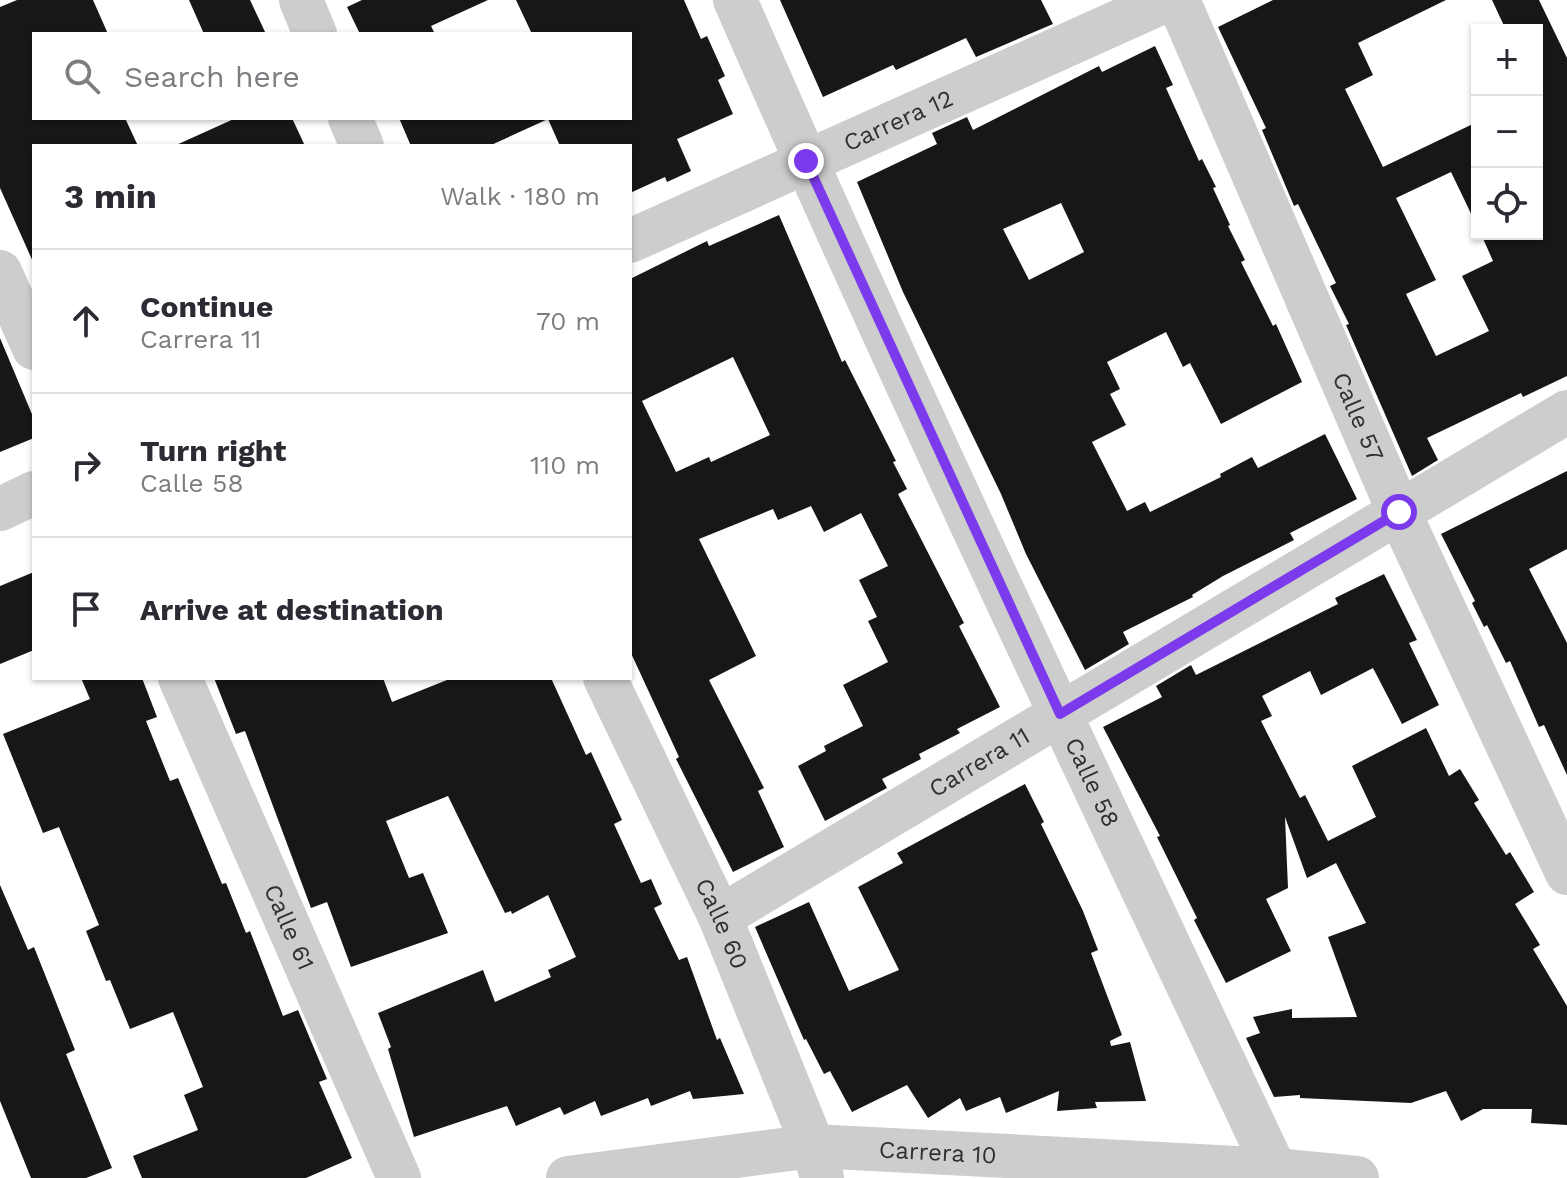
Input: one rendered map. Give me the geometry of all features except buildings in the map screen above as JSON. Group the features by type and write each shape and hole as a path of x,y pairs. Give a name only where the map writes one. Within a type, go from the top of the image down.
{"street":[{"path":"301,0 314,32"},
{"name":"Calle 58","path":"735,0 1060,714 1275,1170"},
{"name":"Carrera 12","path":"632,240 1167,0"},
{"name":"Calle 57","path":"1178,0 1399,512 1567,873"},
{"path":"351,120 361,144"},
{"path":"0,272 32,344"},
{"name":"Carrera 11","path":"720,917 1567,412"},
{"path":"0,509 32,494"},
{"name":"Calle 61","path":"181,680 399,1178"},
{"name":"Calle 60","path":"606,680 720,917 818,1162"},
{"name":"Carrera 10","path":"568,1178 818,1162 1156,1171 1275,1170 1357,1178"}],"route":[{"path":"806,161 1060,714 1399,512"}]}
